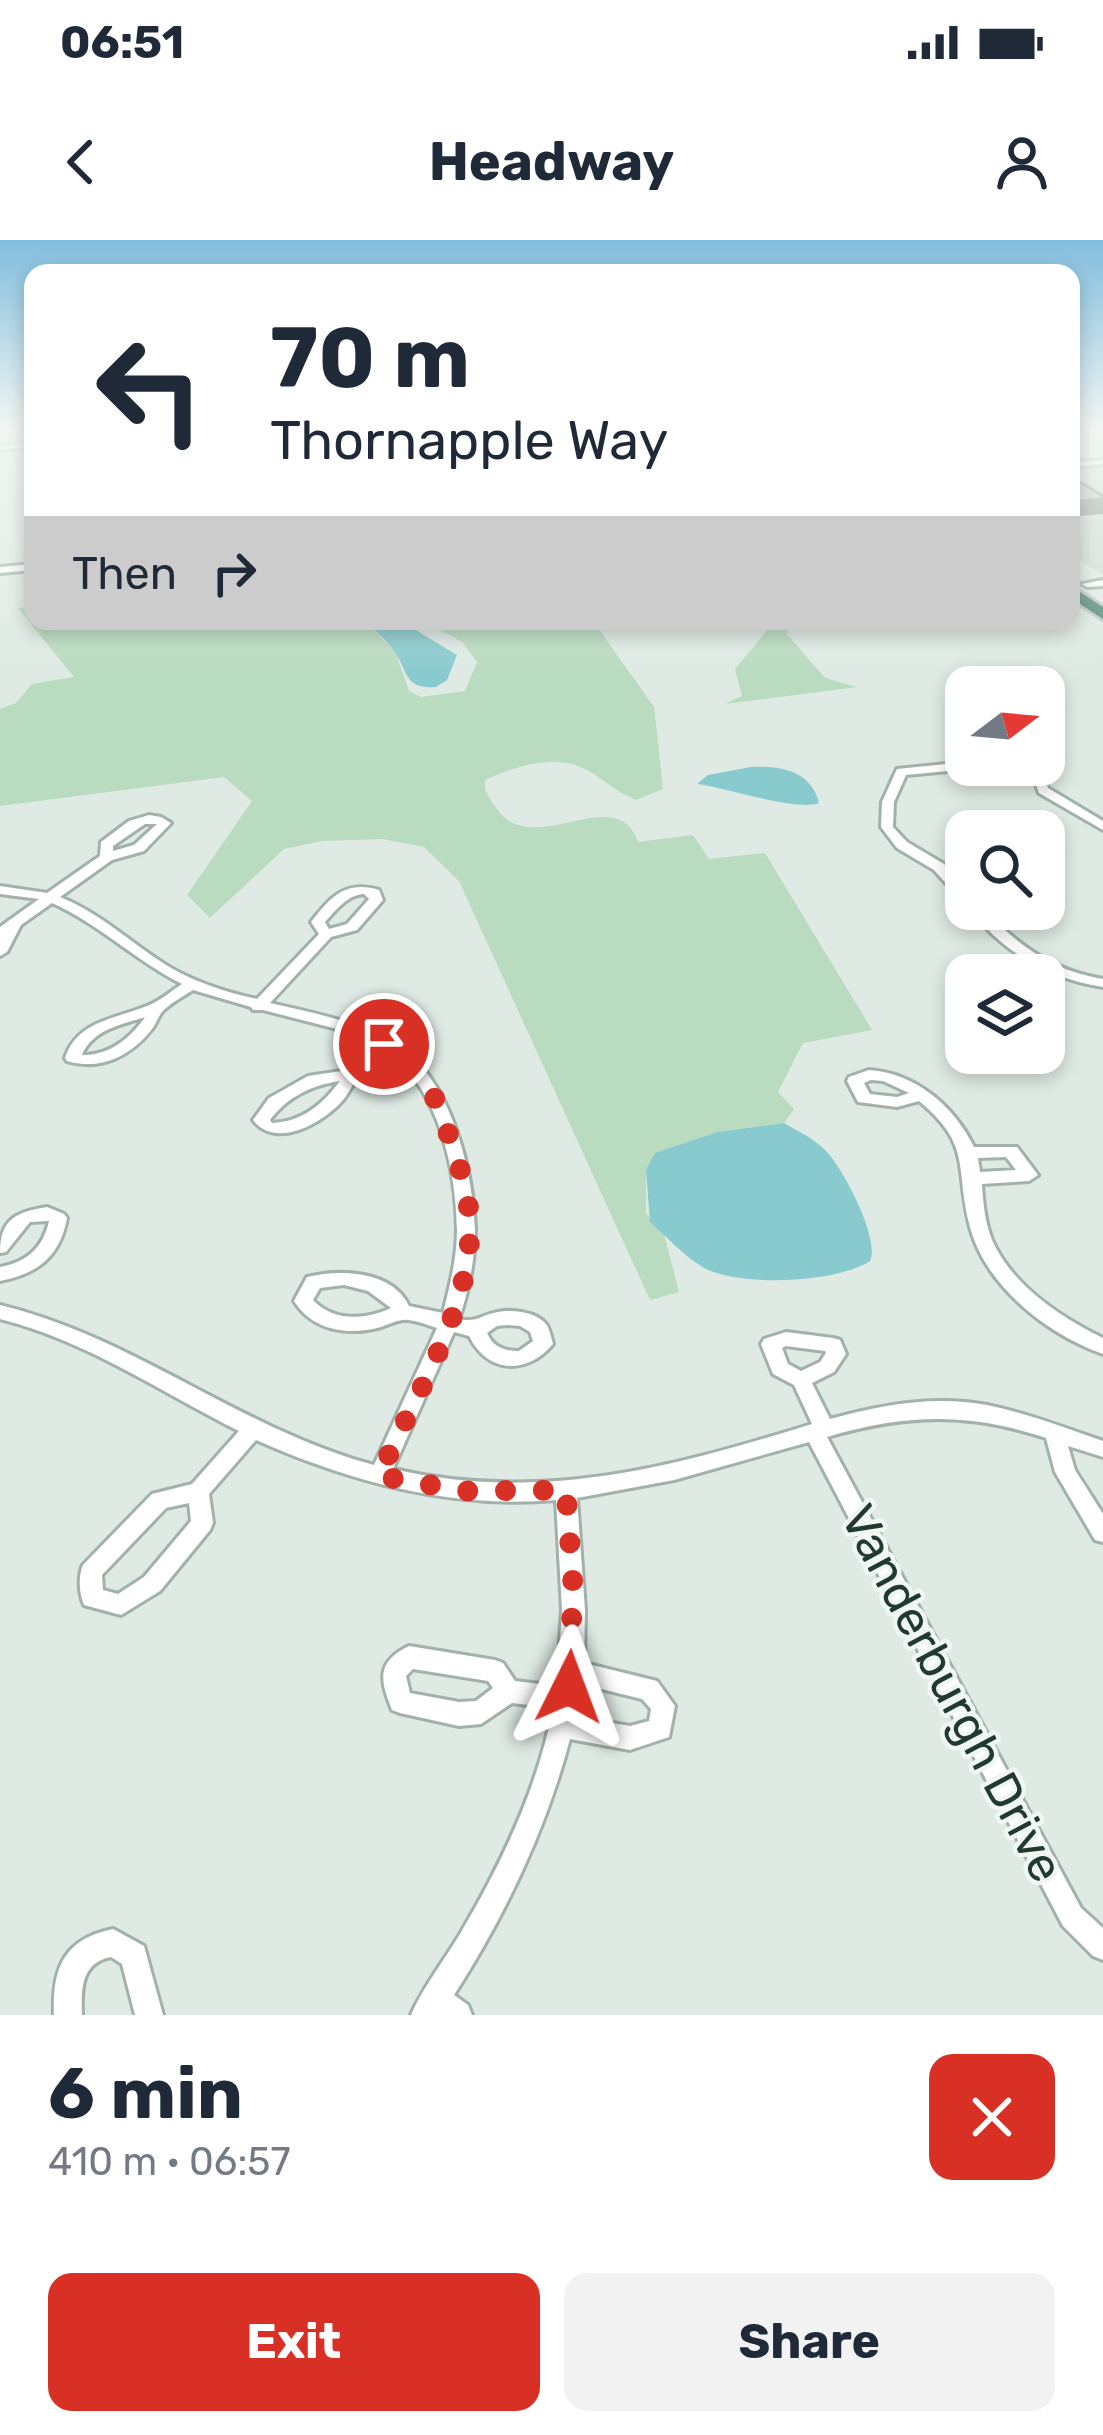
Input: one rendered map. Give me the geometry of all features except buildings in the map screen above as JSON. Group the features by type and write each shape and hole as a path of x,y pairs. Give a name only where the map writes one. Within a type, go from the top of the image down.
{"highway":[{"path":"1087,586 1103,596"},
{"path":"1087,586 1103,614"}],"street":[{"path":"945,767 901,772 888,802 887,827 902,845 945,874"},
{"path":"1042,786 1103,826"},
{"path":"0,952 8,929 107,857"},
{"path":"0,890 56,896 84,908 154,963 192,984 392,1048 432,1089 467,1197 469,1250 448,1322 379,1476"},
{"path":"999,930 1030,959 1075,979 1103,983"},
{"path":"258,1007 326,934"},
{"path":"156,1008 147,1029 105,1059 86,1063 73,1058 78,1044 112,1021 156,1008 192,984"},
{"path":"352,1073 342,1095 294,1126 268,1128 261,1120 275,1102 314,1080 352,1073 392,1048"},
{"path":"918,1096 946,1116 967,1153 974,1226 1018,1292 1069,1331 1103,1347"},
{"path":"967,1153 1011,1151 1029,1175 971,1179"},
{"path":"0,1247 24,1217 47,1213 58,1219 53,1239 38,1262 0,1274"},
{"path":"402,1311 477,1331"},
{"path":"0,1312 83,1337 253,1429 379,1476 466,1491 566,1490 658,1474 888,1414 948,1409 1001,1416 1103,1449"},
{"name":"Vanderburgh Drive","path":"801,1380 819,1430 1072,1917 1103,1946"},
{"path":"198,1492 199,1529 152,1584 121,1605 99,1604 92,1598 91,1572 140,1518 169,1496 198,1492 253,1429"},
{"path":"1055,1434 1065,1472 1103,1533"},
{"path":"439,2010 518,1848 563,1726 571,1671 566,1490"},
{"path":"563,1726 639,1738 660,1730 663,1720 663,1706 649,1689 571,1671"},
{"path":"508,1691 567,1699"},
{"path":"68,2015 68,1976 77,1959 92,1947 113,1943 134,1956 149,2015"}],"shaded area":[{"path":"1080,511 1103,511 1103,575 1080,560"}],"green space":[{"path":"36,630 373,630 395,651 409,691 421,697 465,691 477,662 462,642 440,630 599,630 654,707 663,789 636,800 587,770 549,762 485,780 490,799 510,822 529,827 611,818 627,824 638,842 693,835 709,859 765,853 872,1030 803,1043 778,1092 794,1109 784,1123 718,1132 646,1170 646,1213 664,1234 679,1292 650,1300 459,881 424,847 383,839 322,841 284,849 210,918 187,895 252,801 224,777 0,806 0,709 16,703 32,684 74,677"},
{"path":"768,630 788,630 825,678 857,687 725,704 742,696 735,669"}],"water":[{"path":"373,630 416,630 457,655 447,680 426,687 409,678 391,647"},
{"path":"751,767 793,772 810,784 819,803 778,802 697,784 708,775"},
{"path":"784,1123 820,1146 841,1171 865,1221 870,1261 811,1278 737,1278 701,1266 650,1222 646,1170 655,1153 718,1132"}],"route":[{"path":"384,1044 414,1066 432,1089 457,1159 470,1228 465,1272 448,1322 379,1476 466,1491 566,1490 573,1585 569,1687"}]}
